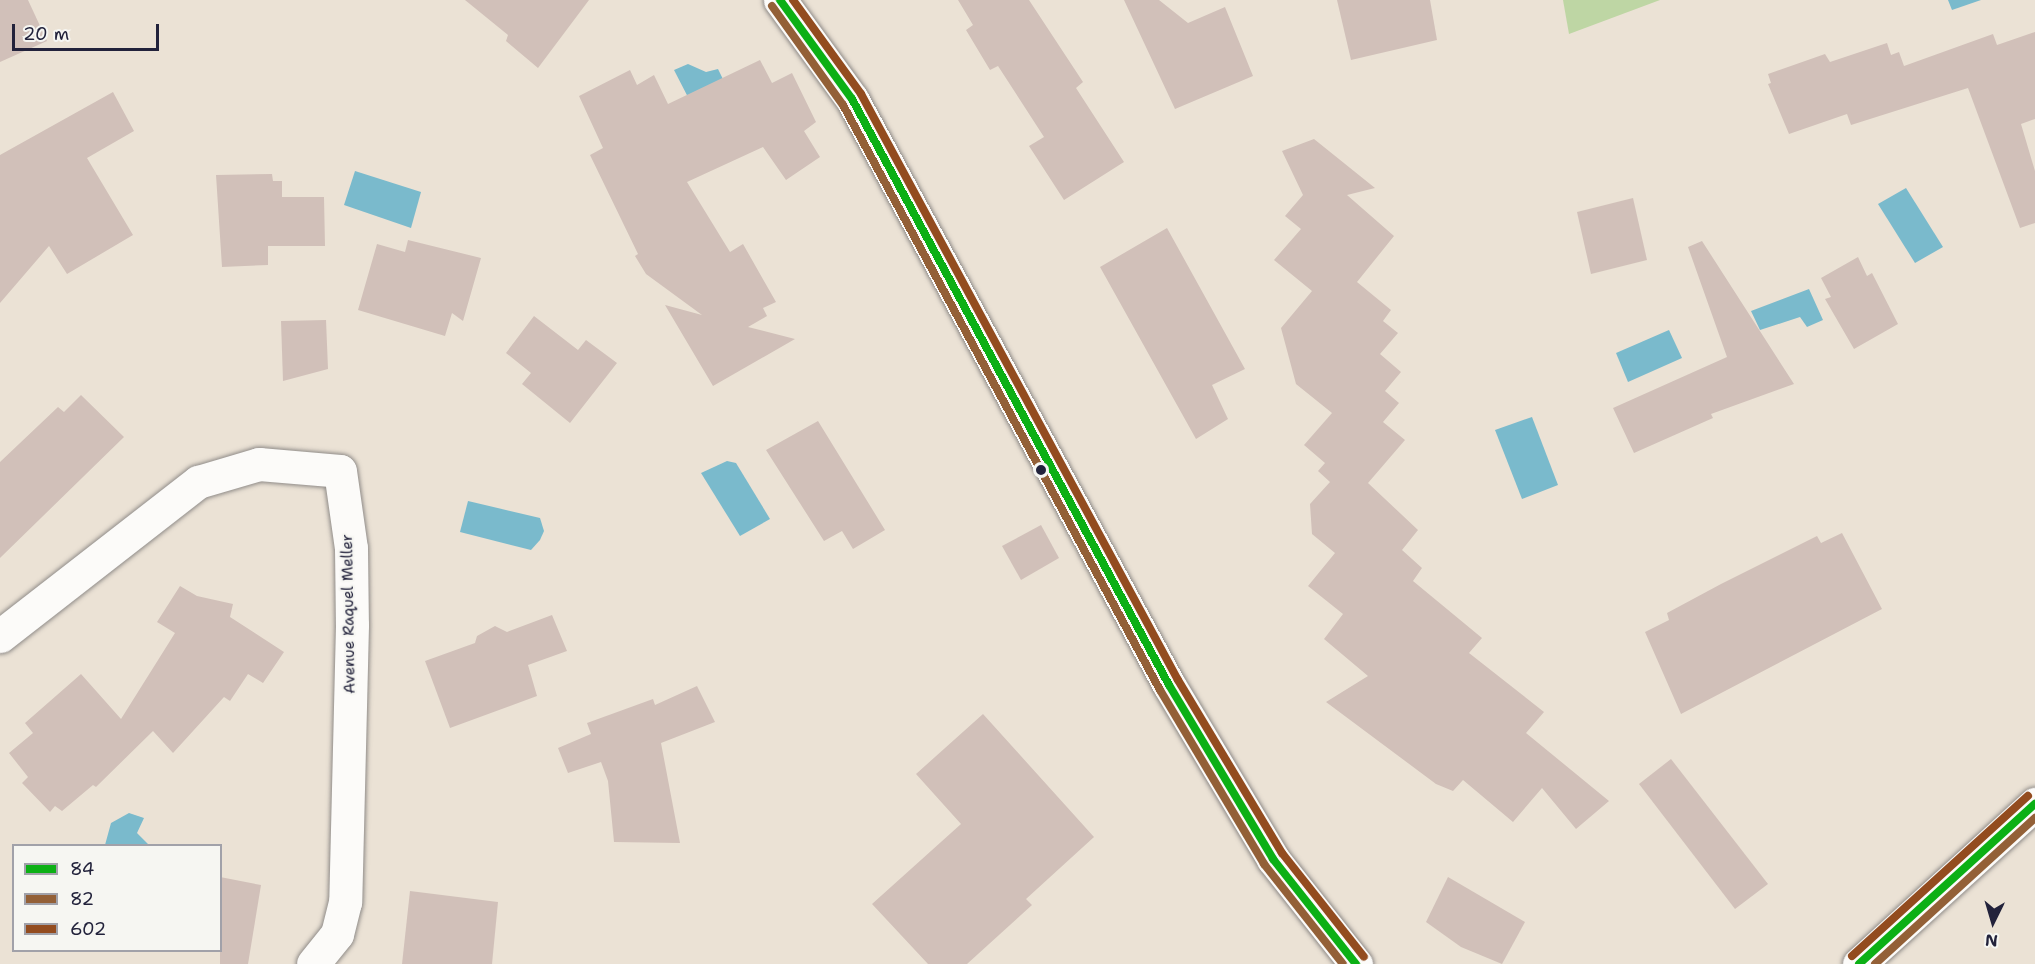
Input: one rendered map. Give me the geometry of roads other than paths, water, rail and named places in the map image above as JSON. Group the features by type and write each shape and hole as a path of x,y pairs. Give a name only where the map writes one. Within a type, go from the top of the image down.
{"main road":[{"path":"780,0 852,99 1169,685 1255,829 1273,859 1356,964"},
{"name":"Avenue Raquel Meller","path":"0,636 198,482 259,464 340,471 351,548 352,625 345,902 336,934 313,964"},
{"path":"1859,964 2035,804"}],"water":[{"path":"1948,0 1981,0 1952,10"},
{"path":"688,64 706,72 718,69 743,120 708,136 674,70"},
{"path":"355,171 421,192 411,228 344,205"},
{"path":"1906,188 1943,247 1915,263 1878,204"},
{"path":"1809,289 1823,320 1807,327 1800,317 1760,330 1751,311"},
{"path":"1669,330 1682,358 1628,382 1616,353"},
{"path":"1532,417 1558,485 1522,499 1495,430"},
{"path":"727,461 736,463 770,519 740,536 701,473"},
{"path":"468,501 540,518 544,531 540,540 531,550 460,532"},
{"path":"129,813 144,818 137,833 148,844 105,844 111,823"}]}
